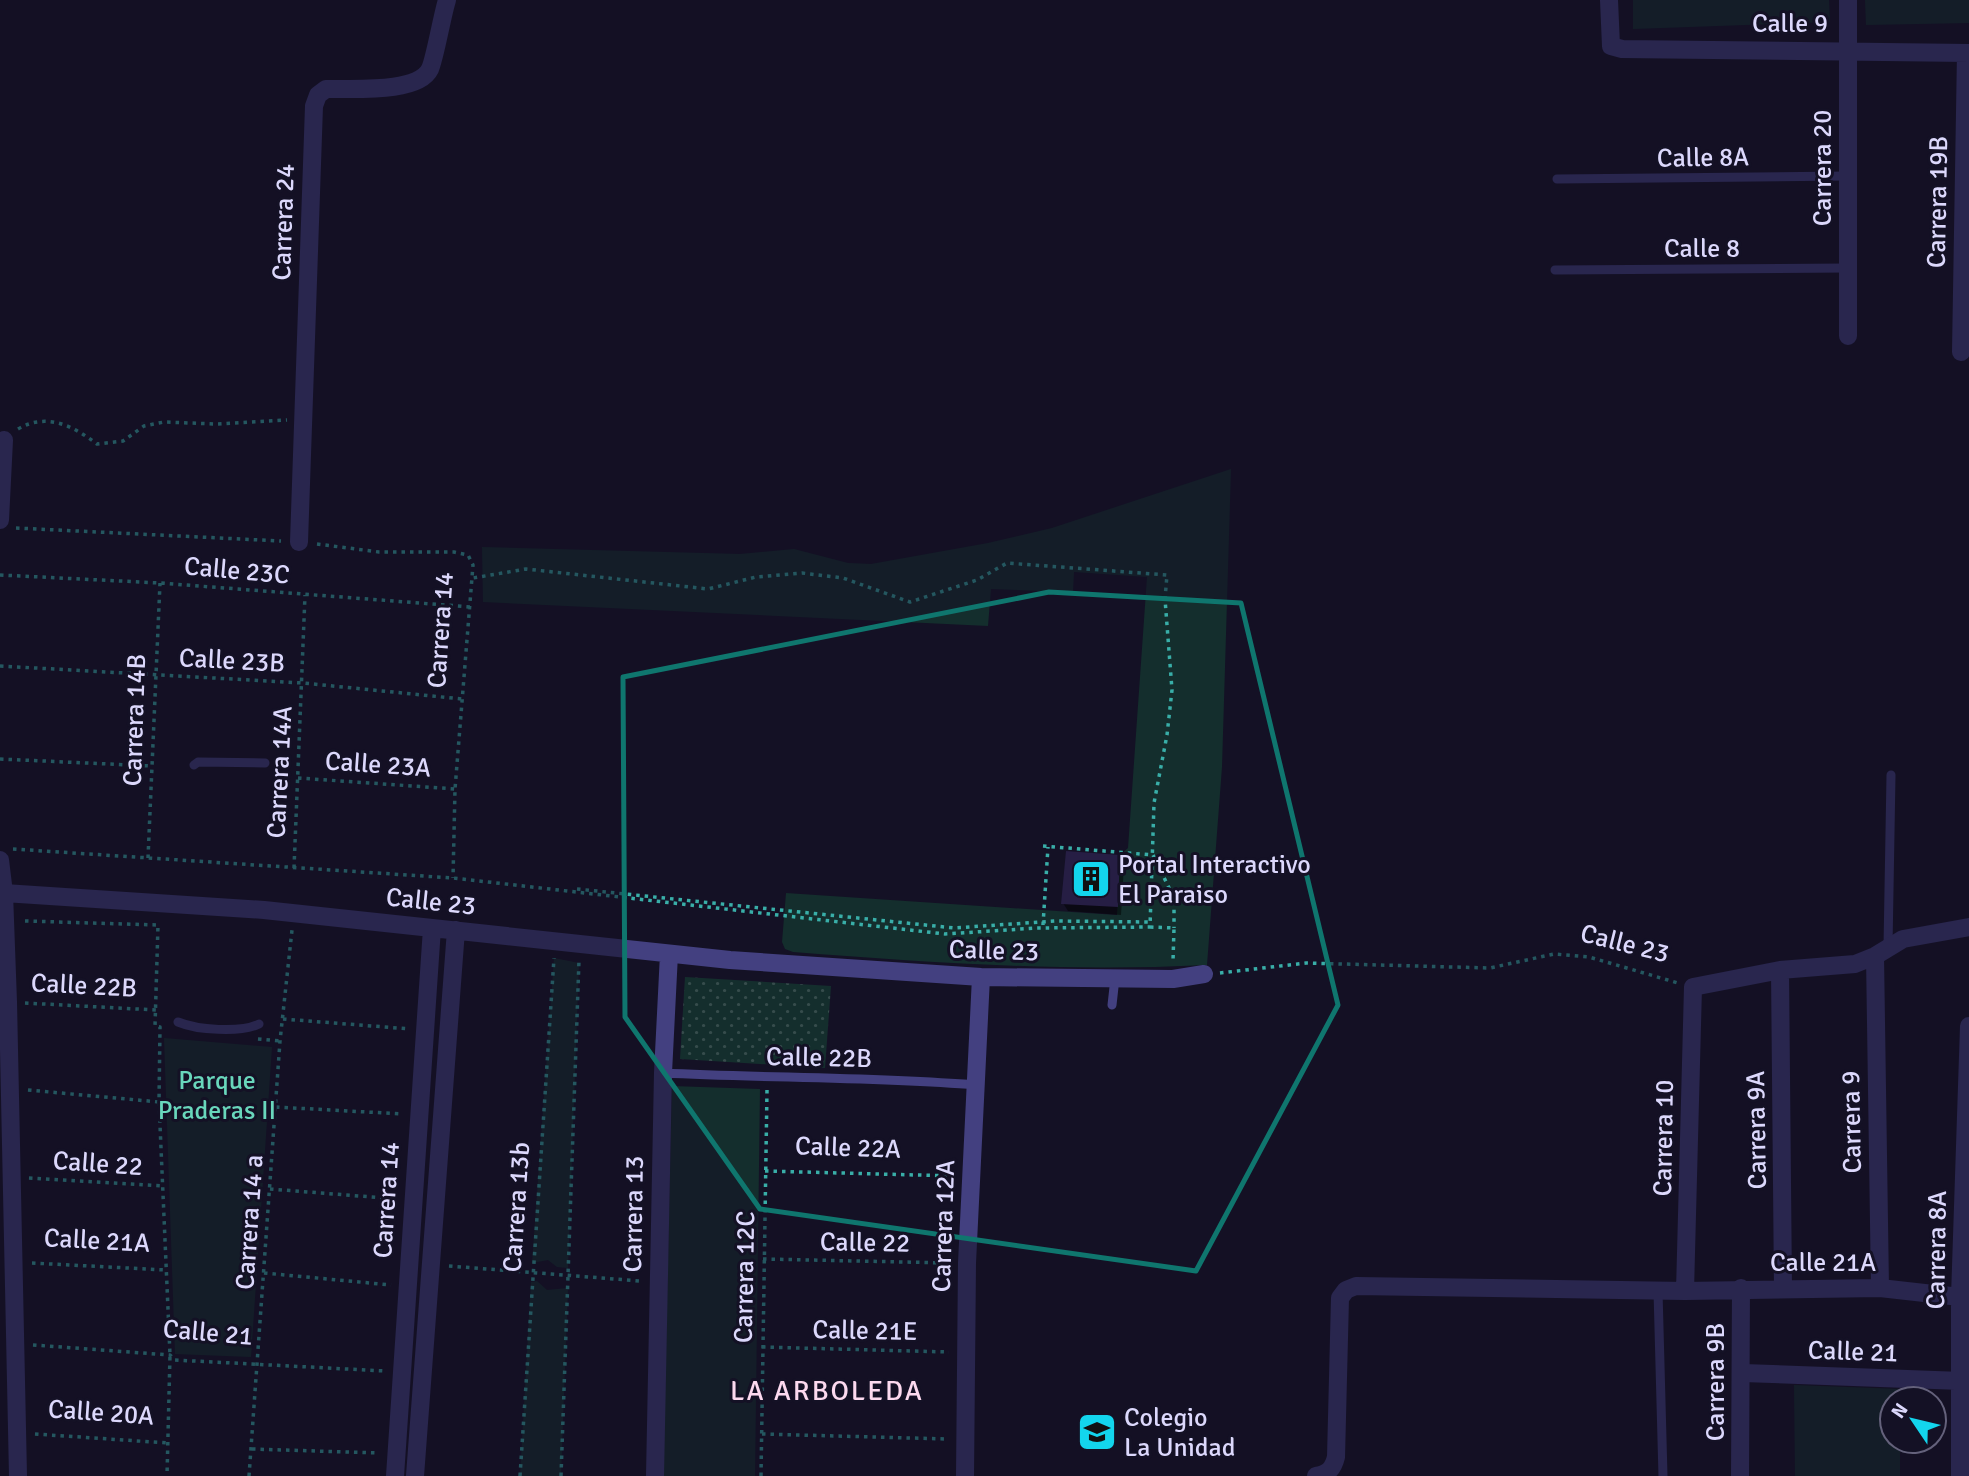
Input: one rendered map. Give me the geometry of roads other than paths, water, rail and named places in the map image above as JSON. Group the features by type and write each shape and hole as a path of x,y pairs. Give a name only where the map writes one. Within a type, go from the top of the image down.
{"street":[{"name":"Carrera 24","path":"299,541 314,106 318,95 326,89 403,86 420,80 430,69 447,0"},
{"name":"Calle 9","path":"1609,0 1611,46 1622,49 1968,53"},
{"name":"Carrera 20","path":"1847,0 1848,336"},
{"name":"Carrera 19B","path":"1961,352 1968,53"},
{"path":"4,440 7,524"},
{"path":"0,860 5,893 12,1087 8,1396 18,1476"},
{"name":"Calle 23","path":"5,893 264,910 669,954 982,977 1173,979 1204,974"},
{"name":"Calle 23","path":"1693,987 1780,970 1855,964 1903,939 1969,927"},
{"name":"Carrera 14","path":"395,1476 432,928"},
{"name":"Carrera 14","path":"415,1476 456,930"},
{"name":"Carrera 9","path":"1880,1288 1882,952"},
{"name":"Carrera 13","path":"655,1476 663,1073 669,954"},
{"name":"Carrera 9A","path":"1780,970 1783,1289"},
{"name":"Carrera 12A","path":"964,1476 967,1263 982,977"},
{"name":"Carrera 10","path":"1685,1291 1693,987"},
{"name":"Carrera 8A","path":"1960,1476 1960,1297 1969,1026"},
{"name":"Calle 21A","path":"1316,1476 1326,1475 1334,1466 1336,1457 1340,1298 1346,1290 1356,1286 1658,1291 1880,1288 1960,1297"},
{"name":"Carrera 9B","path":"1740,1476 1743,1373 1741,1288"},
{"name":"Calle 21","path":"1743,1373 1962,1381"}],"lane":[{"name":"Calle 8A","path":"1557,179 1848,176"},
{"name":"Calle 8","path":"1555,270 1848,268"},
{"path":"194,765 198,762 265,763"},
{"path":"1882,952 1891,775"},
{"path":"1112,1004 1115,978"},
{"path":"178,1022 216,1028 251,1027 259,1024"},
{"name":"Calle 22B","path":"663,1073 768,1078 891,1079 976,1085"},
{"path":"1658,1291 1663,1476"}],"place":[{"name":"Portal Interactivo El Paraiso","path":"1091,879"},
{"name":"Colegio La Unidad","path":"1097,1432"}],"district":[{"name":"LA ARBOLEDA","path":"827,1390"}],"park label":[{"name":"Parque Praderas II","path":"217,1095"}]}
